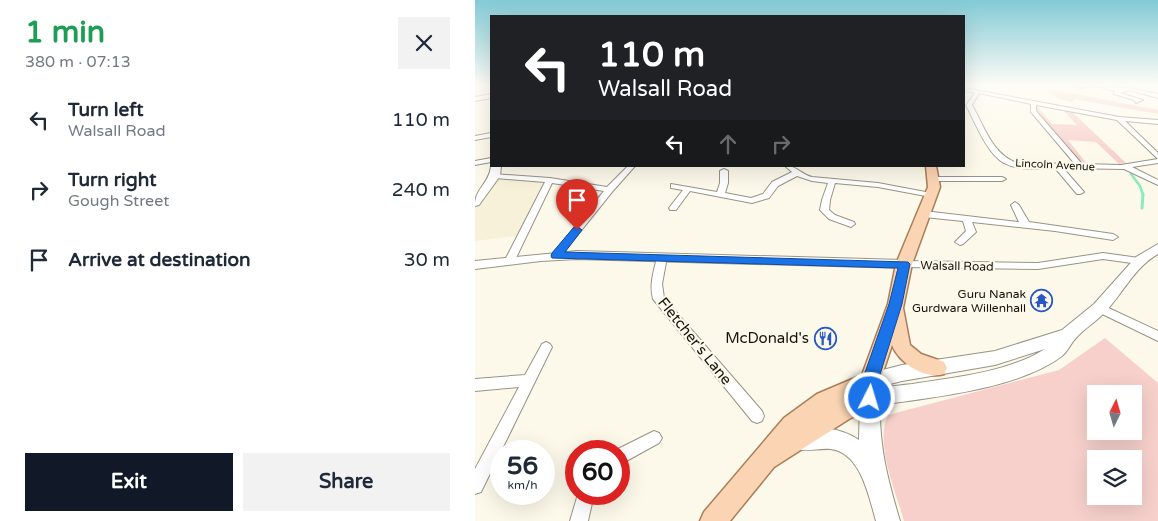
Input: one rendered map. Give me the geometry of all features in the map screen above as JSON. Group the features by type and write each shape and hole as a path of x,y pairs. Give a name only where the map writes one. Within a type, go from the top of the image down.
{"main road":[{"path":"888,521 875,475 869,435 870,390 896,304 904,264 931,195 934,180 931,167"},
{"path":"475,203 496,171"},
{"path":"713,521 765,459 777,440 807,413 843,391 983,379 1027,367 1058,350 1068,335 1100,308 1139,261 1158,248"},
{"name":"Walsall Road","path":"476,266 510,260 556,256 904,264"},
{"path":"896,304 899,344 905,354 920,363 937,368"},
{"path":"765,459 841,412 870,390 902,373 1003,356 1068,335"},
{"path":"792,442 823,438 844,442 858,452 875,475"}],"street":[{"name":"Lincoln Avenue","path":"971,108 999,157 1018,165 1125,167 1158,161"},
{"path":"1033,108 1033,111 1081,167"},
{"path":"1062,108 1119,119 1158,122"},
{"path":"1119,119 1158,157"},
{"path":"475,138 490,136"},
{"path":"475,162 490,160"},
{"path":"1057,166 1080,192"},
{"path":"556,256 609,190 631,167"},
{"path":"789,167 797,173 812,179 878,185 931,195"},
{"path":"1125,167 1158,183"},
{"path":"496,171 609,190"},
{"path":"720,195 725,171"},
{"path":"674,186 747,202 766,196 775,184 797,173"},
{"path":"934,180 1002,179"},
{"path":"510,260 551,180"},
{"path":"832,182 823,205 825,212 831,217 851,224"},
{"path":"673,208 687,189"},
{"path":"747,202 752,211"},
{"path":"1015,205 1026,226"},
{"path":"924,214 1113,237"},
{"path":"960,242 971,232 967,219"},
{"name":"Walsall Road","path":"904,264 1038,266 1103,256 1139,261"},
{"name":"Fletcher's Lane","path":"662,257 655,284 655,290 659,299 757,416"},
{"path":"1100,308 1158,336"},
{"path":"475,486 545,346"},
{"path":"475,385 529,380"},
{"path":"630,451 654,438"},
{"path":"579,521 583,505"}],"shaded area":[{"path":"1039,108 1052,124 1077,125 1063,110 1071,111 1126,163 1119,164 1096,142 1068,140 1087,164 1077,159 1034,109"},
{"path":"1127,108 1149,108 1158,110 1158,114"},
{"path":"499,178 548,180 517,236 475,241 475,208"},
{"path":"1105,338 1158,383 1158,521 904,521 885,453 884,426 888,415 1059,370"}],"waterway":[{"path":"1131,174 1140,186 1143,195"},
{"path":"1142,208 1143,195"}],"place":[{"name":"Guru Nanak Gurdwara Willenhall","path":"1042,301"},
{"name":"McDonald's","path":"825,338"}],"route":[{"path":"577,230 556,256 904,264 896,304 870,381 870,398"}]}
